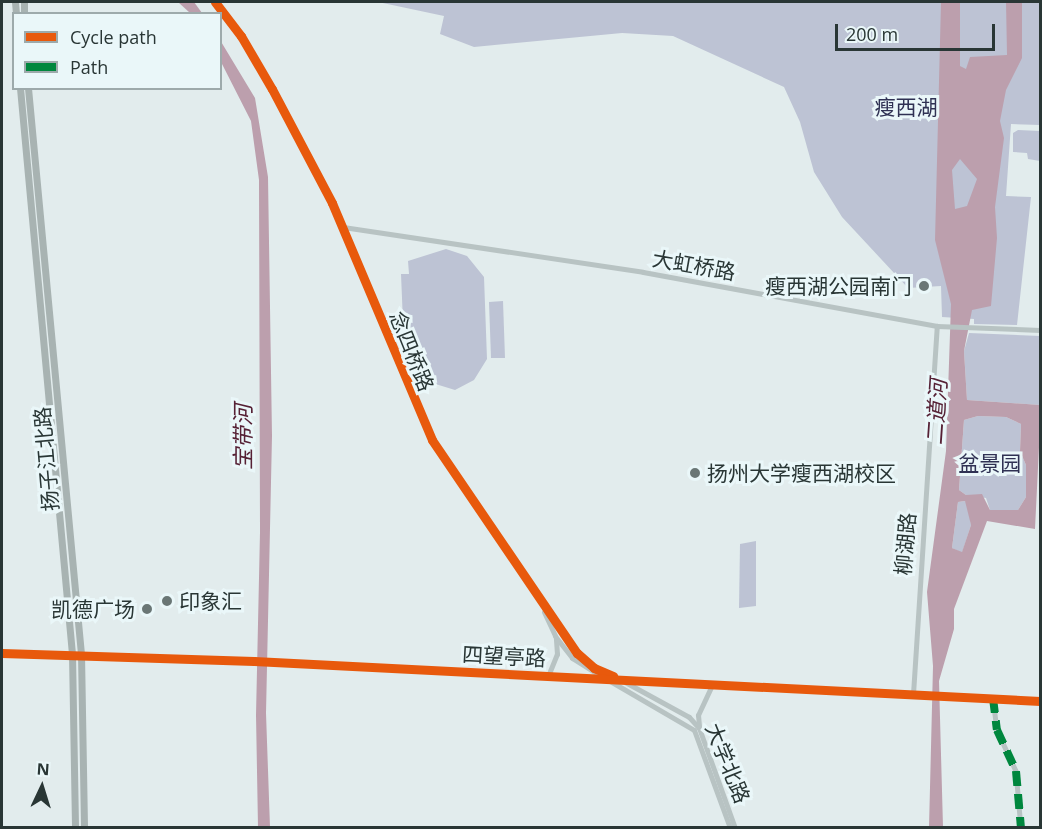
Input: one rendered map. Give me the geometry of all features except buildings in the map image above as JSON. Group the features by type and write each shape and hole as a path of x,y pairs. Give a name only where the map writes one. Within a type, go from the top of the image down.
{"main road":[{"name":"扬子江北路","path":"20,90 72,654 75,828"},
{"name":"扬子江北路","path":"28,90 81,654 84,828"}],"street":[{"name":"念四桥路","path":"215,2 241,36 272,89 343,227 432,440 577,653 594,668 622,681"},
{"name":"大虹桥路","path":"343,227 609,267 937,326 1041,330"},
{"name":"柳湖路","path":"913,694 937,326"},
{"name":"念四桥路","path":"537,597 555,636 572,658 606,679"},
{"path":"548,676 557,654 555,636"},
{"name":"四望亭路","path":"2,653 254,661 1041,701"},
{"name":"大学北路","path":"606,679 694,730 730,828"},
{"name":"大学北路","path":"622,681 689,717 699,728 735,828"},
{"path":"699,728 698,715 712,685"},
{"path":"993,698 997,730 1016,771 1021,828"}],"green space":[{"name":"瘦西湖","path":"378,2 1040,2 1040,125 1011,124 1006,196 1031,197 1017,325 974,324 974,319 942,317 941,286 908,288 842,217 814,172 800,122 784,87 673,36 622,33 474,47 440,34 444,16"},
{"path":"1018,130 1040,131 1040,161 1028,159 1027,153 1013,152 1013,133"},
{"path":"446,249 467,256 484,277 487,359 474,380 455,390 416,378 413,354 406,354 404,347 401,274 409,274 408,261"},
{"path":"503,301 505,358 491,358 489,302"},
{"name":"盆景园","path":"969,333 1040,336 1040,405 967,400 964,351"},
{"name":"盆景园","path":"978,416 1006,417 1021,424 1020,451 1026,465 1026,497 1018,510 990,510 986,498 966,495 959,490 964,420"},
{"path":"965,501 969,505 971,525 962,553 952,548 958,502"},
{"path":"756,541 756,606 739,608 740,544"}],"shaded area":[{"path":"178,2 194,2 201,12 189,12"},
{"path":"941,2 960,2 960,66 966,69 970,57 1007,55 1006,2 1022,2 1022,58 1006,90 1000,121 1004,138 995,207 997,238 991,306 972,310 964,351 967,400 1040,405 1035,529 987,521 954,609 954,629 939,681 943,827 929,828 933,666 927,592 946,451 951,304 935,240","holes":["960,159 977,179 967,206 955,209 952,170","978,416 1006,417 1021,424 1020,451 1026,465 1026,497 1018,510 990,510 982,494 966,495 959,490 964,420","965,501 971,525 962,552 952,548 958,502"]},
{"path":"222,43 255,98 268,177 272,436 266,713 270,827 258,827 256,715 260,532 259,180 251,121 222,64"}],"marked path":[{"path":"993,698 997,730 1016,771 1021,828"}],"cycle path":[{"path":"215,2 241,36 272,89 332,203 432,440 577,653 594,668 613,676"},
{"path":"2,653 254,661 1040,701"}],"place":[{"name":"瘦西湖公园南门","path":"924,286"},
{"name":"扬州大学瘦西湖校区","path":"695,473"},
{"name":"印象汇","path":"167,601"},
{"name":"凯德广场","path":"147,609"}],"water label":[{"name":"二道河","path":"936,412"},
{"name":"宝带河","path":"243,437"}]}
